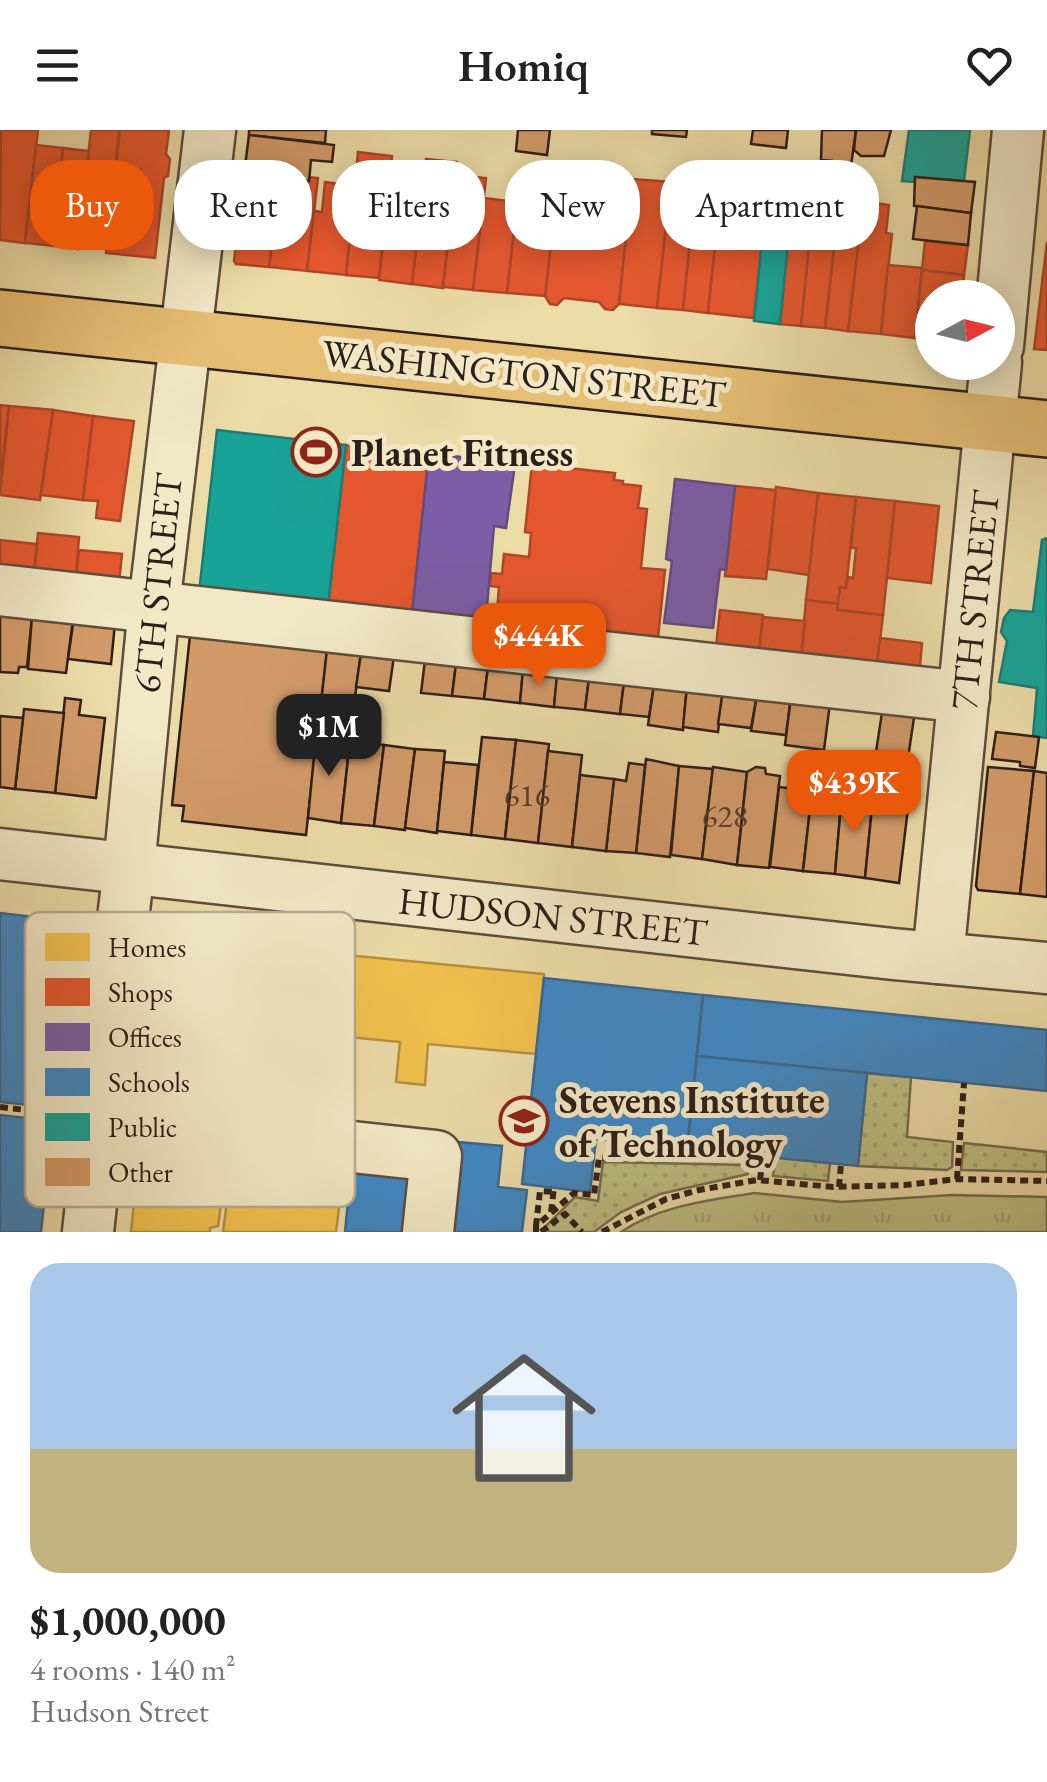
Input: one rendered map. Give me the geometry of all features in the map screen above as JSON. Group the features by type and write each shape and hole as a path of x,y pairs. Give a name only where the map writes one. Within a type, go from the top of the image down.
{"main road":[{"name":"WASHINGTON STREET","path":"0,318 1047,429"}],"street":[{"name":"6TH STREET","path":"124,912 154,606 210,130"},
{"path":"1004,280 1018,130"},
{"name":"7TH STREET","path":"938,958 995,380"},
{"path":"0,590 964,698"},
{"name":"HUDSON STREET","path":"0,854 1047,968"},
{"path":"355,1147 436,1156 428,1232"},
{"name":"6TH STREET","path":"87,1207 88,1232"}],"path":[{"path":"957,1179 964,1083"},
{"path":"0,1107 25,1110"},
{"path":"537,1230 574,1193 594,1194 599,1158 664,1157 666,1146"},
{"path":"760,1180 763,1156"},
{"path":"839,1187 841,1164"},
{"path":"602,1232 666,1200 760,1180 839,1187 957,1179 1047,1181"},
{"path":"537,1230 540,1191 554,1190 551,1213"},
{"path":"537,1230 565,1214 582,1232"}],"green space":[{"path":"867,1073 911,1077 907,1137 953,1142 952,1167 947,1170 858,1166"},
{"path":"964,1143 1047,1152 1047,1172 961,1170"},
{"path":"776,1157 830,1163 828,1181 773,1176"},
{"path":"603,1162 748,1165 748,1174 660,1194 621,1212 594,1232 549,1232 546,1226 575,1197 598,1201"},
{"path":"754,1193 842,1202 952,1195 1047,1197 1047,1232 621,1232 669,1210"}],"building: Homes":[{"path":"355,956 544,974 536,1054 428,1044 425,1085 396,1082 400,1042 355,1038"},
{"path":"134,1207 221,1207 218,1226 210,1228 210,1232 131,1232"},
{"path":"226,1207 339,1208 336,1232 223,1232"}],"building: Shops":[{"path":"1,130 38,130 35,160 30,160 25,243 0,240"},
{"path":"91,130 119,130 116,160 88,160"},
{"path":"120,130 169,130 166,154 170,159 168,176 164,178 155,258 106,253 154,250 154,160 117,160"},
{"path":"36,145 63,148 62,160 34,160"},
{"path":"63,148 89,151 88,160 62,160"},
{"path":"358,152 392,156 392,160 357,160"},
{"path":"312,177 318,178 312,229"},
{"path":"640,180 660,181 660,250 663,250 657,308 619,304 625,250 640,250"},
{"path":"325,182 332,183 332,250 349,250 346,275 307,271 314,211 322,212"},
{"path":"30,198 30,244 25,243"},
{"path":"485,198 505,201 505,250 512,250 507,293 473,290 478,250 485,250"},
{"path":"879,203 889,205 886,233 892,234 881,334 848,331 857,250 879,250"},
{"path":"925,241 968,245 964,275 922,270"},
{"path":"1047,242 1047,350 1034,349"},
{"path":"235,250 271,250 269,267 234,261"},
{"path":"271,250 309,250 307,271 269,267"},
{"path":"348,250 382,250 379,278 346,275"},
{"path":"382,250 416,250 412,284 379,280"},
{"path":"416,250 447,250 443,288 412,284"},
{"path":"447,250 478,250 473,290 443,287"},
{"path":"512,250 550,250 545,296 507,293"},
{"path":"550,250 625,250 619,304 613,310 605,309 599,302 564,298 557,305 550,304 545,296"},
{"path":"663,250 689,250 683,310 657,308"},
{"path":"689,250 715,250 708,313 683,310"},
{"path":"715,250 761,250 754,318 708,313"},
{"path":"787,250 809,250 801,326 780,324"},
{"path":"809,250 834,250 825,328 801,326"},
{"path":"833,250 858,250 848,331 825,328"},
{"path":"888,265 922,268 921,280 915,280 915,338 881,334"},
{"path":"922,270 964,275 964,280 921,280"},
{"path":"0,405 9,406 0,484"},
{"path":"9,406 53,410 40,500 0,495"},
{"path":"53,410 93,416 83,500 41,495"},
{"path":"93,416 134,421 120,521 96,518 98,501 83,500"},
{"path":"346,445 429,453 411,623 327,615"},
{"path":"532,464 615,473 614,480 623,481 622,484 641,486 638,508 647,509 641,568 665,570 657,648 496,623 499,587 490,586 491,573 502,574 504,554 529,557 531,533 525,532"},
{"path":"735,486 776,490 766,579 725,576"},
{"path":"776,487 818,493 809,575 768,569"},
{"path":"818,493 856,497 846,588 840,587 838,604 806,600"},
{"path":"856,497 895,501 883,615 837,610 840,587 846,588 848,577 853,578 856,548 851,548"},
{"path":"895,501 939,506 931,583 887,578"},
{"path":"38,533 79,537 75,588 33,583"},
{"path":"0,540 37,544 33,583 0,578"},
{"path":"79,550 122,554 118,593 75,588"},
{"path":"806,600 838,604 837,610 883,615 876,674 800,666"},
{"path":"720,610 763,615 758,661 715,656"},
{"path":"763,617 805,621 800,666 758,661"},
{"path":"880,638 922,643 919,678 876,674"}],"building: Offices":[{"path":"429,453 515,464 506,528 494,526 485,630 411,623"},
{"path":"675,479 735,486 726,570 720,569 713,628 664,623 672,561 666,559"}],"building: Schools":[{"path":"0,913 25,916 25,1104 0,1102"},
{"path":"544,978 703,995 687,1149 596,1139 590,1192 522,1184"},
{"path":"703,995 1047,1030 1047,1091 697,1056"},
{"path":"697,1056 867,1073 858,1166 687,1149"},
{"path":"0,1115 25,1118 25,1207 44,1207 41,1232 0,1232"},
{"path":"458,1142 502,1146 498,1187 527,1190 522,1232 449,1232"},
{"path":"355,1159 420,1166 413,1232 345,1232 347,1207 355,1207"}],"building: Public":[{"path":"909,130 970,130 964,181 915,177 915,182 902,181"},
{"path":"761,250 787,250 780,324 754,321"},
{"path":"217,430 346,445 327,615 198,602"},
{"path":"1047,538 1047,738 1033,736 1037,688 999,682 1007,641 1001,632 1004,618 1010,610 1033,612 1042,540"}],"building: Other":[{"path":"249,130 326,130 325,143 249,135"},
{"path":"518,130 550,130 547,155 516,151"},
{"path":"652,130 687,130 686,137 652,134"},
{"path":"753,130 788,130 786,148 751,144"},
{"path":"822,130 856,130 852,160 821,160"},
{"path":"856,130 891,130 884,156 861,156 854,150"},
{"path":"249,135 334,145 332,162 246,160"},
{"path":"915,177 975,182 971,213 914,206"},
{"path":"917,206 971,213 968,245 913,239"},
{"path":"0,613 32,616 27,667 19,667 18,673 0,672"},
{"path":"32,616 73,620 66,673 28,669"},
{"path":"74,617 115,623 111,664 68,659"},
{"path":"190,635 328,645 319,721 303,719 300,742 316,744 306,835 182,821 184,806 172,805"},
{"path":"327,649 361,653 351,726 319,721"},
{"path":"361,653 394,656 389,691 356,687"},
{"path":"425,660 456,664 452,696 421,693"},
{"path":"456,664 488,667 484,699 452,696"},
{"path":"488,667 523,671 520,703 484,699"},
{"path":"523,669 558,672 554,707 520,703"},
{"path":"557,674 589,678 585,710 554,707"},
{"path":"589,678 624,682 620,714 585,710"},
{"path":"624,682 654,685 649,717 620,714"},
{"path":"654,685 687,686 683,730 648,725"},
{"path":"687,686 723,690 718,732 683,727"},
{"path":"723,690 757,695 751,728 718,724"},
{"path":"757,695 791,697 786,735 751,731"},
{"path":"791,697 830,703 824,750 785,745"},
{"path":"65,698 81,700 79,715 105,718 96,798 55,793"},
{"path":"883,706 915,711 908,758 876,752"},
{"path":"24,709 64,713 55,793 15,789"},
{"path":"0,716 23,718 15,789 0,787"},
{"path":"996,732 1039,737 1035,768 992,759"},
{"path":"316,736 350,740 341,823 308,818"},
{"path":"482,737 516,740 505,839 471,835"},
{"path":"350,740 384,745 374,826 341,823"},
{"path":"516,740 549,744 538,843 505,839"},
{"path":"384,745 415,749 405,830 374,826"},
{"path":"415,749 445,751 437,833 405,828"},
{"path":"548,751 582,755 572,847 538,843"},
{"path":"646,759 679,766 670,857 636,853"},
{"path":"444,762 478,765 471,835 437,831"},
{"path":"629,763 645,765 636,853 606,851 614,779 626,781"},
{"path":"679,766 713,769 702,859 671,855"},
{"path":"713,767 747,772 737,865 702,859"},
{"path":"988,767 1034,771 1020,894 978,890 976,886"},
{"path":"765,768 766,774 780,776 769,868 737,865 747,772"},
{"path":"1034,771 1047,773 1047,897 1020,894"},
{"path":"580,775 614,779 606,851 572,847"},
{"path":"779,787 812,791 803,871 770,867"},
{"path":"812,791 842,793 835,874 803,871"},
{"path":"842,793 873,797 865,878 835,874"},
{"path":"873,797 909,800 899,883 865,878"}],"place":[{"name":"Planet Fitness","path":"316,452"},
{"name":"Stevens Institute of Technology","path":"524,1121"}]}
